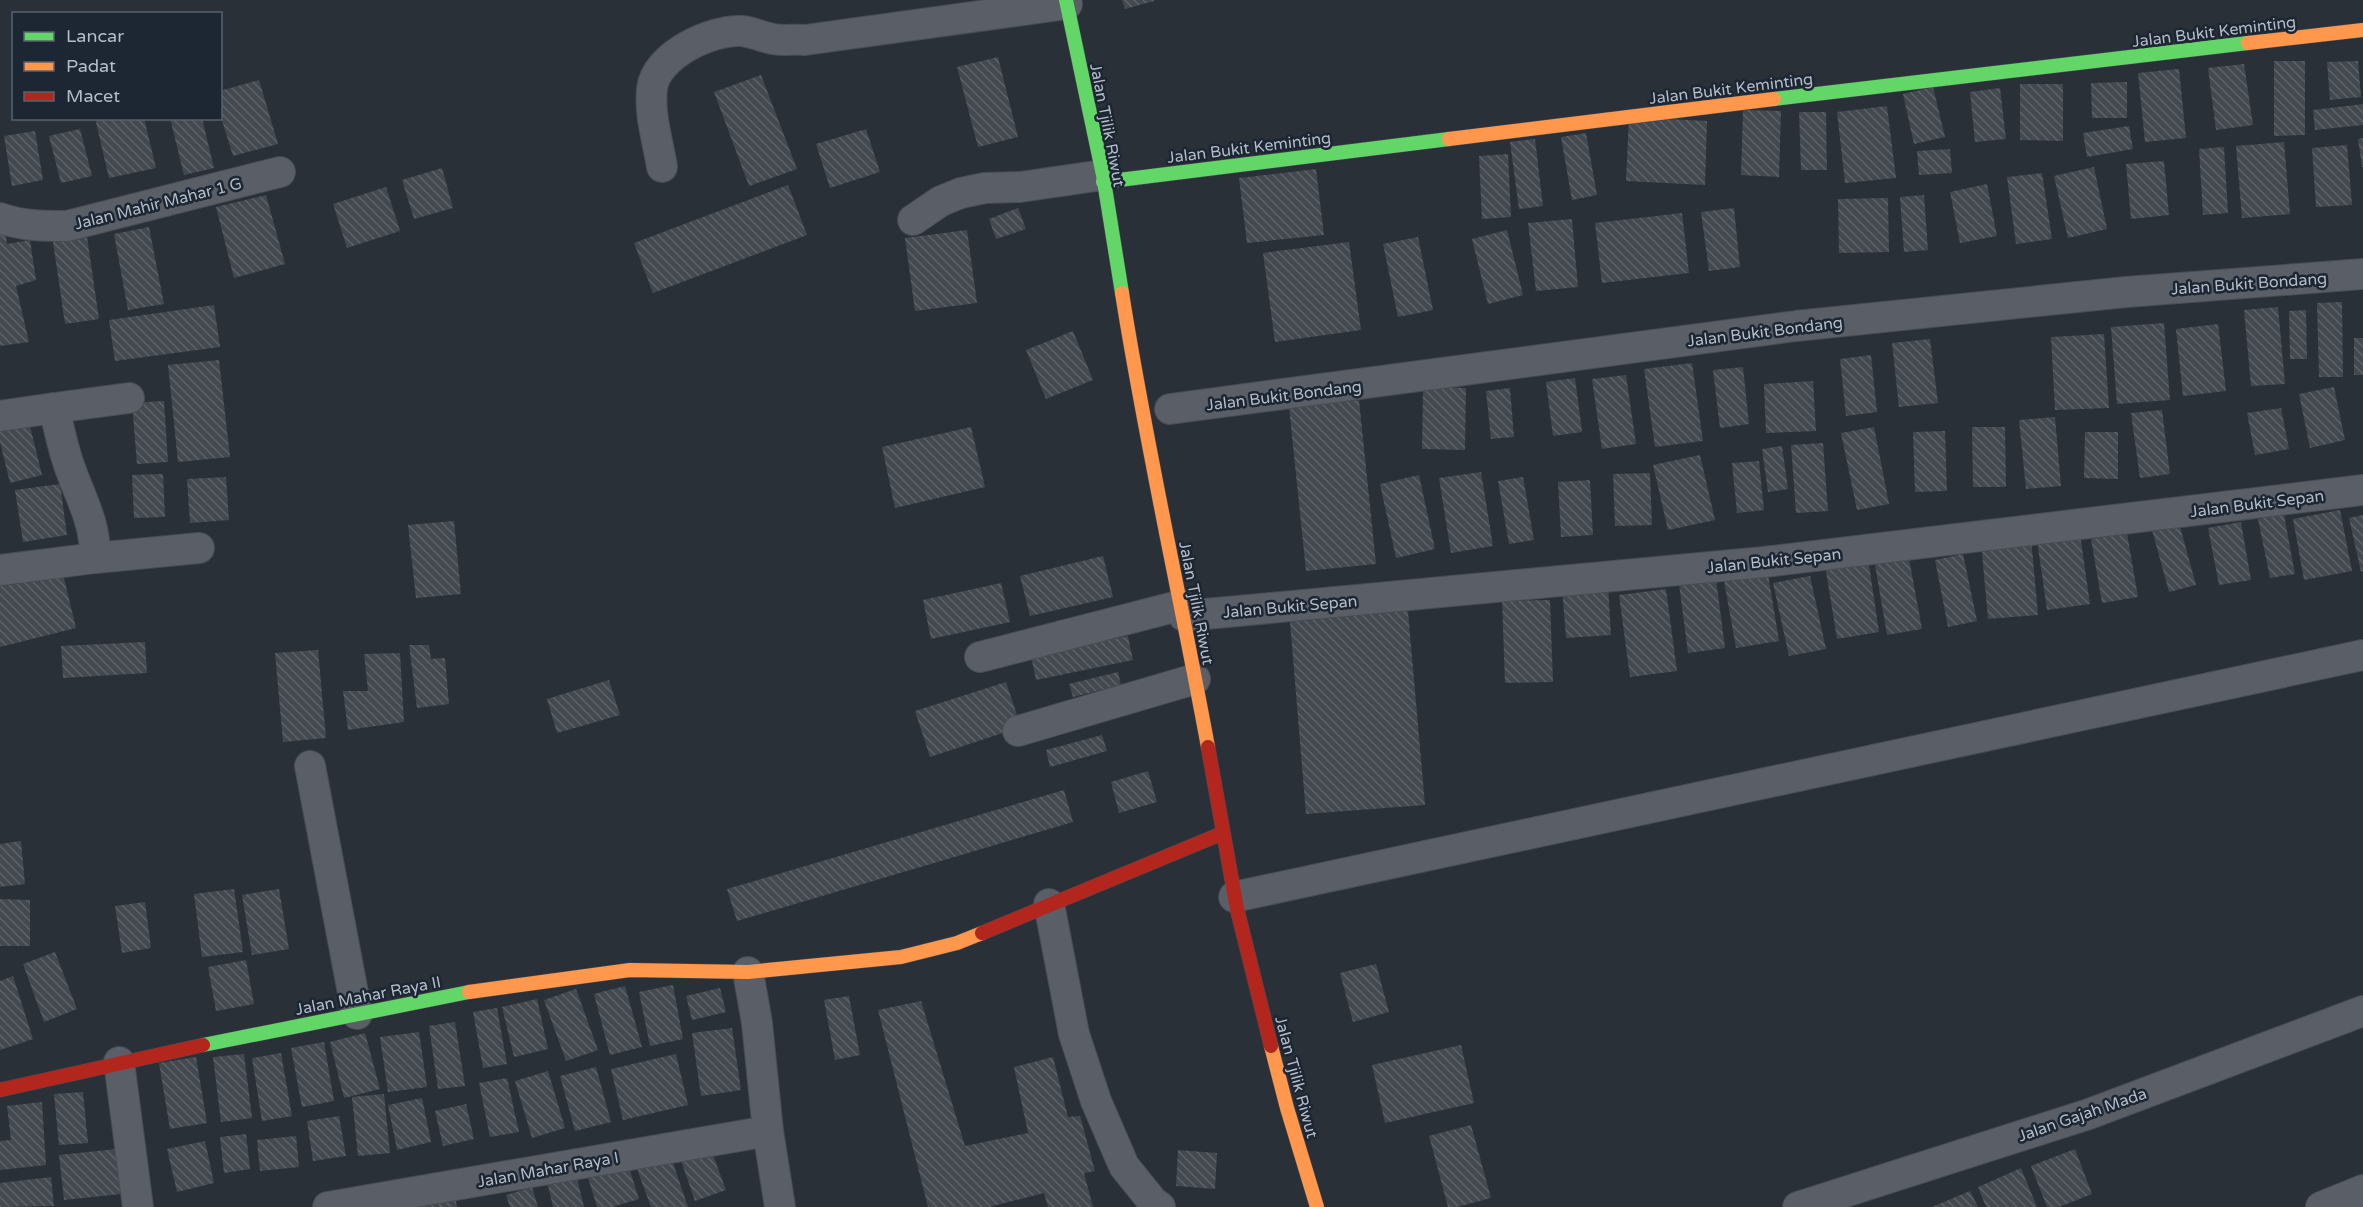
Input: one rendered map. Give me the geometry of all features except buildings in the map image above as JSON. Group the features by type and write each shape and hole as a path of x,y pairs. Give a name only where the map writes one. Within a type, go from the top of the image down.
{"main road":[{"name":"Jalan Tjilik Riwut","path":"1067,2 1103,178 1140,407 1183,611 1234,897 1309,1205"},
{"name":"Jalan Bukit Keminting","path":"1103,178 2363,30"},
{"name":"Jalan Mahar Raya II","path":"0,1090 119,1062 467,992 630,970 748,972 924,953 957,944 1223,833"}],"street":[{"path":"662,166 651,88 658,70 686,46 718,33 742,31 776,39 805,40 1067,2"},
{"name":"Jalan Mahir Mahar 1 G","path":"0,218 16,224 67,226 280,172"},
{"path":"913,220 941,201 961,193 1103,178"},
{"name":"Jalan Bukit Bondang","path":"1170,410 1796,326 2126,292 2363,274"},
{"path":"0,416 129,398"},
{"path":"54,408 70,466 89,516 95,539 95,558"},
{"name":"Jalan Bukit Sepan","path":"980,657 1183,611 1764,562 2363,490"},
{"path":"0,570 199,548"},
{"path":"1234,897 2363,655"},
{"path":"1018,731 1195,679"},
{"path":"310,766 357,1014"},
{"path":"1049,904 1074,1034 1096,1101 1124,1166 1153,1202 1160,1207"},
{"path":"748,972 758,1023 768,1131 780,1207"},
{"name":"Jalan Gajah Mada","path":"1798,1207 2089,1114 2363,1011"},
{"path":"119,1062 138,1207"},
{"name":"Jalan Mahar Raya I","path":"328,1207 768,1131"},
{"path":"2322,1207 2363,1190"}],"traffic: fast":[{"path":"1066,0 1103,175 1122,293"},
{"path":"1774,99 2248,43"},
{"path":"1103,182 1449,139"},
{"path":"203,1045 469,992"}],"traffic: slow":[{"path":"2248,43 2363,30"},
{"path":"1449,139 1774,99"},
{"path":"1122,293 1208,747"},
{"path":"469,992 630,970 748,972 901,957 957,943 982,933"},
{"path":"1271,1046 1317,1207"}],"traffic: jam":[{"path":"1208,747 1237,909 1271,1046"},
{"path":"982,933 1223,833"},
{"path":"0,1090 203,1045"}]}
